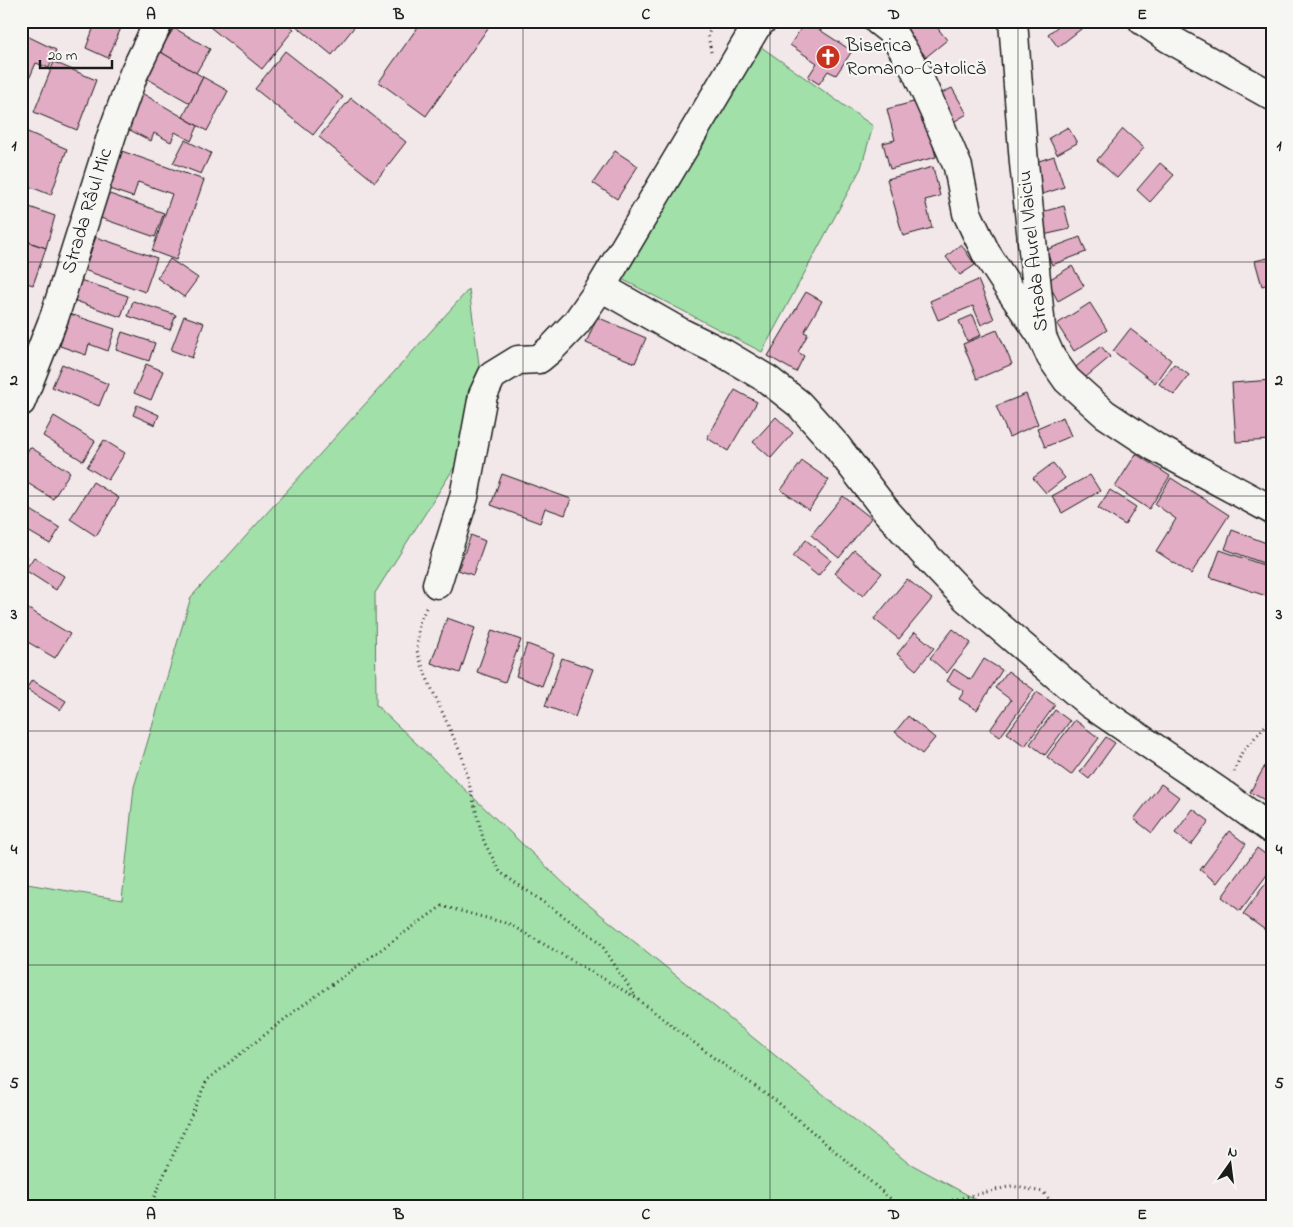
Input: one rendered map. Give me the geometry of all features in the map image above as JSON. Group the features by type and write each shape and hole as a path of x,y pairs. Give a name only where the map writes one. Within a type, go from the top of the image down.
{"street":[{"name":"Strada Râul Mic","path":"21,402 55,315 112,134 134,73 159,21"},
{"path":"437,584 464,497 483,395 492,376 518,360 539,359 576,323 601,287 722,83 756,27 762,21"},
{"path":"878,21 892,32 916,72 958,167 967,213 986,253 1042,337"},
{"name":"Strada Aurel Vlaiciu","path":"1013,21 1024,163 1042,337 1051,357 1067,380 1105,414 1155,447 1272,510"},
{"path":"1143,21 1168,38 1272,96"},
{"path":"601,287 680,332 725,354 767,379 798,404 829,438 887,512 966,598 1090,704 1272,830"}],"path":[{"path":"437,584 419,623 417,651 426,676 462,756 484,842 500,872 599,941 635,997"},
{"path":"1224,795 1242,752 1272,718"},
{"path":"150,1206 207,1080 299,1008 442,906 509,924 635,997 714,1058 774,1099 899,1206"},
{"path":"928,1206 1012,1186 1043,1192 1055,1206"}],"green space":[{"path":"757,44 873,126 861,168 762,352 614,275"},
{"path":"469,289 486,417 375,593 376,705 574,893 907,1162 988,1206 21,1206 21,883 122,900 134,787 191,597"}],"building":[{"path":"96,21 124,21 108,58 86,48"},
{"path":"207,21 283,21 294,29 262,69 205,23"},
{"path":"290,21 359,21 332,55"},
{"path":"422,21 493,21 426,116 379,82"},
{"name":"Biserica Romano-Catolică","path":"806,21 852,51 836,75 828,71 819,84 808,77 817,63 790,45"},
{"path":"897,21 932,21 947,40 926,57"},
{"path":"1065,21 1090,22 1058,47 1048,34"},
{"path":"174,28 210,49 196,73 159,51"},
{"path":"25,35 56,50 49,68 36,63 29,79 21,74 21,41"},
{"path":"159,51 203,77 190,103 146,78"},
{"path":"285,51 343,97 313,135 255,89"},
{"path":"54,62 96,80 77,130 34,112"},
{"path":"203,77 228,91 207,131 183,117"},
{"path":"952,88 967,114 950,124 934,97"},
{"path":"140,92 198,126 191,141 175,132 171,142 154,133 151,141 126,128"},
{"path":"351,98 406,142 375,182 319,137"},
{"path":"921,100 936,157 890,169 883,143 895,140 887,109"},
{"path":"1068,127 1077,143 1057,154 1049,138"},
{"path":"1123,129 1144,148 1117,178 1097,160"},
{"path":"23,130 67,149 51,195 21,183 21,134"},
{"path":"185,140 211,153 201,174 173,163"},
{"path":"116,149 204,180 176,260 152,251 172,194 138,182 133,197 103,187"},
{"path":"615,151 638,166 617,199 593,183"},
{"path":"1054,156 1064,187 1037,196 1027,165"},
{"path":"1160,163 1174,175 1150,202 1137,190"},
{"path":"933,167 940,196 925,200 932,228 903,236 887,179"},
{"path":"101,191 164,213 155,237 92,215"},
{"path":"21,204 55,216 46,248 21,239"},
{"path":"1064,206 1070,229 1039,236 1034,214"},
{"path":"96,237 157,258 145,292 84,270"},
{"path":"1080,237 1086,252 1052,265 1046,250"},
{"path":"25,241 46,248 33,285 21,281 21,251"},
{"path":"961,244 975,265 960,275 946,257"},
{"path":"1272,257 1272,283 1262,286 1255,261"},
{"path":"170,259 198,278 184,297 157,278"},
{"path":"1072,266 1084,286 1058,301 1047,281"},
{"path":"80,280 128,296 121,317 73,300"},
{"path":"978,280 994,319 981,325 973,306 938,320 930,301"},
{"path":"806,292 822,301 804,332 808,334 798,352 804,356 796,372 768,356"},
{"path":"133,301 176,315 170,330 128,316"},
{"path":"1090,303 1107,330 1074,351 1057,324"},
{"path":"70,314 115,329 108,351 89,344 86,355 60,346"},
{"path":"973,315 981,335 967,341 959,321"},
{"path":"184,316 204,323 192,358 171,350"},
{"path":"597,317 646,338 635,363 586,343"},
{"path":"1130,329 1171,360 1155,383 1113,351"},
{"path":"997,330 1012,364 977,379 963,344"},
{"path":"122,332 155,343 149,361 116,350"},
{"path":"1101,346 1110,357 1080,382 1071,371"},
{"path":"62,364 108,384 99,406 52,387"},
{"path":"146,364 163,371 151,400 134,393"},
{"path":"1174,364 1189,375 1174,395 1159,384"},
{"path":"1272,380 1272,440 1236,442 1232,383"},
{"path":"735,390 757,402 728,451 707,438"},
{"path":"1026,394 1038,424 1009,437 996,406"},
{"path":"137,405 159,415 155,425 133,415"},
{"path":"54,416 95,441 83,461 43,436"},
{"path":"776,417 793,433 771,458 753,442"},
{"path":"1063,417 1071,436 1045,447 1037,428"},
{"path":"104,440 125,453 108,480 87,467"},
{"path":"30,447 70,472 53,499 21,479 21,462"},
{"path":"1136,454 1170,476 1149,509 1115,487"},
{"path":"802,461 829,480 809,510 781,490"},
{"path":"1053,463 1065,478 1046,493 1033,478"},
{"path":"502,474 571,499 565,515 545,508 540,523 491,505"},
{"path":"1090,475 1100,491 1062,513 1052,496"},
{"path":"1171,478 1229,515 1191,574 1156,551 1176,519 1155,504"},
{"path":"93,482 119,498 96,536 70,519"},
{"path":"1110,490 1136,507 1125,525 1098,508"},
{"path":"843,496 871,518 839,558 811,535"},
{"path":"21,504 60,528 50,544 21,527"},
{"path":"1232,530 1269,544 1263,563 1225,549"},
{"path":"471,535 485,541 473,575 458,570"},
{"path":"806,540 831,560 818,576 793,556"},
{"path":"854,550 882,573 863,596 835,573"},
{"path":"1220,550 1272,568 1272,598 1210,577"},
{"path":"21,554 27,557 21,566"},
{"path":"34,557 64,576 56,590 25,570"},
{"path":"907,579 932,599 899,639 874,619"},
{"path":"27,608 70,634 55,658 21,638 21,617"},
{"path":"447,618 475,628 460,673 431,663"},
{"path":"953,629 971,643 947,673 930,658"},
{"path":"492,630 521,640 505,682 477,672"},
{"path":"915,632 934,648 916,670 897,654"},
{"path":"527,644 554,654 542,686 516,676"},
{"path":"562,658 593,669 575,717 545,706"},
{"path":"984,659 1002,670 977,710 959,699 964,691 947,681 954,669 971,680"},
{"path":"21,667 27,670 21,679"},
{"path":"1008,671 1034,690 1000,737 990,730 1011,700 995,688"},
{"path":"32,680 66,701 60,710 26,689"},
{"path":"1037,692 1055,705 1025,746 1007,733"},
{"path":"1055,710 1070,721 1045,755 1030,744"},
{"path":"908,716 935,738 922,754 895,732"},
{"path":"1075,720 1099,738 1071,775 1047,757"},
{"path":"1106,737 1115,743 1089,779 1080,772"},
{"path":"1265,766 1272,770 1272,804 1250,792"},
{"path":"1161,784 1179,797 1152,833 1134,819"},
{"path":"1193,809 1209,821 1191,845 1175,833"},
{"path":"1229,831 1246,844 1217,883 1200,870"},
{"path":"1257,848 1272,859 1272,868 1240,911 1222,897"},
{"path":"1272,875 1272,935 1243,914"}],"place":[{"name":"Biserica Romano-Catolică","path":"828,57"}]}
